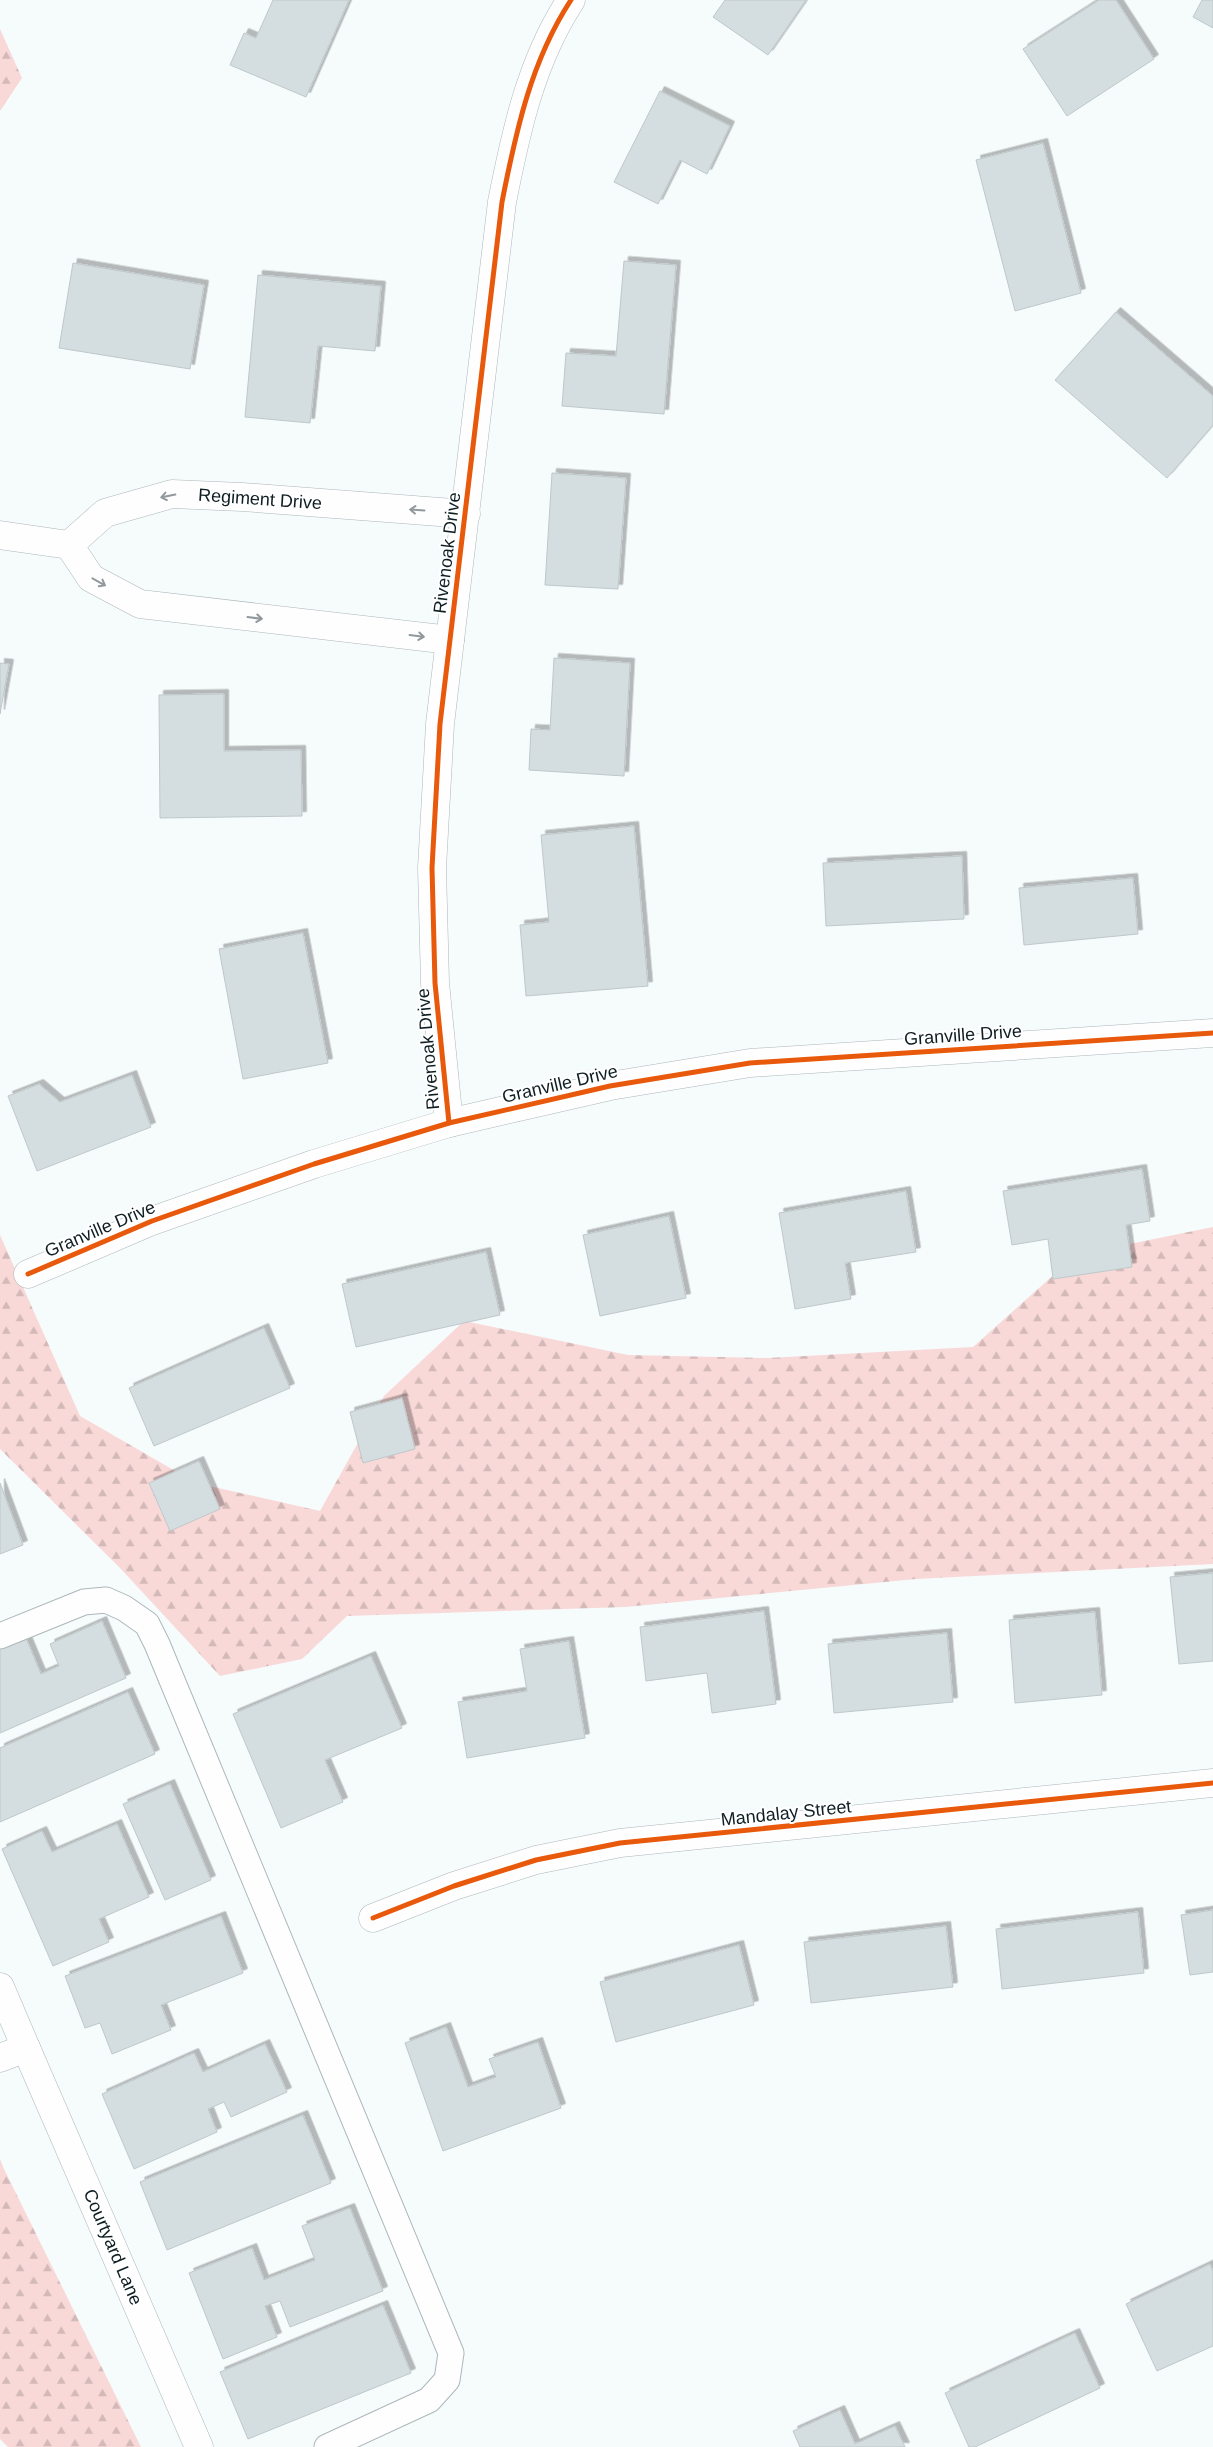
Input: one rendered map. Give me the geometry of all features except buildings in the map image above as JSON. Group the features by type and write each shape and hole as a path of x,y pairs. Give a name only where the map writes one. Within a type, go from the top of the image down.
{"street":[{"name":"Rivenoak Drive","path":"449,1124 435,983 432,868 440,724 502,202 519,118 538,64 571,0"},
{"name":"Regiment Drive","path":"69,545 105,513 172,494 242,497 466,514"},
{"path":"0,535 69,545 91,578 140,604 450,640"},
{"name":"Granville Drive","path":"28,1274 152,1221 314,1164 449,1124 610,1086 750,1063 1213,1033"},
{"name":"Mandalay Street","path":"373,1918 454,1886 517,1866 620,1843 1213,1783"},
{"name":"Courtyard Lane","path":"0,1987 199,2447"},
{"path":"0,2058 26,2048"}],"lane":[{"path":"0,1636 84,1602 106,1600 124,1608 146,1624 157,1644 451,2353 448,2380 429,2400 328,2447"}],"green space":[{"path":"0,29 22,78 0,111"},
{"path":"1213,1227 1213,1564 916,1579 625,1607 347,1616 302,1659 220,1676 121,1569 0,1449 0,1235 80,1416 196,1483 320,1511 384,1396 464,1321 628,1355 768,1358 973,1347 1076,1255"},
{"path":"0,2159 141,2447 8,2447 0,2439"}],"cycle path":[{"path":"449,1123 435,983 432,868 440,724 502,202 519,123 535,72 545,47 571,0"},
{"path":"28,1274 152,1221 314,1164 449,1123 610,1086 750,1063 1213,1033"},
{"path":"373,1918 454,1886 536,1860 620,1843 1213,1783"}]}
